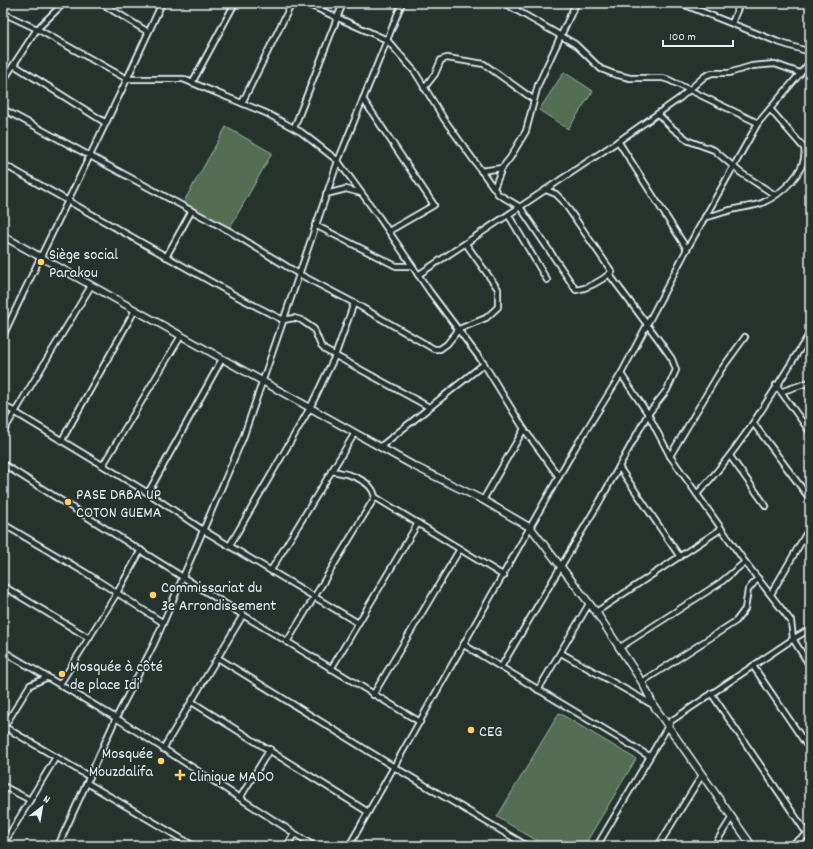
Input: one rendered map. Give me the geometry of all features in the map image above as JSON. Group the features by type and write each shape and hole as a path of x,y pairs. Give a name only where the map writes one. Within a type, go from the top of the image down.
{"street":[{"path":"3,81 37,29 64,3"},
{"path":"101,3 148,32"},
{"path":"3,336 40,257 91,156 162,3"},
{"path":"192,83 235,3"},
{"path":"242,103 292,3"},
{"path":"305,3 337,16 387,40 415,72 424,88 498,194 520,207 576,290 584,289 599,282 610,274"},
{"path":"294,128 343,3"},
{"path":"58,846 116,718 154,644 162,622 243,438 338,161 402,3"},
{"path":"504,3 575,44 601,69 630,78 663,78 730,108 758,123"},
{"path":"516,9 518,3"},
{"path":"494,188 502,168 510,158 526,131 531,117 533,98 576,3"},
{"path":"680,3 778,42 810,52"},
{"path":"732,23 740,3"},
{"path":"3,13 37,29 127,79 183,79 266,113 294,128 338,161 389,231 418,276 484,364 524,429 559,477"},
{"path":"424,88 435,74 441,60 447,58 484,64 533,98"},
{"path":"349,846 504,576 575,448 621,374 687,249 758,123 810,62"},
{"path":"418,276 658,114 690,91 705,76 712,73 728,73 752,66 775,64 800,73"},
{"path":"14,65 106,122"},
{"path":"363,99 434,205 389,231"},
{"path":"3,109 191,212 231,232 299,274 354,303 434,349 440,349 447,344 459,329 486,318 498,307 498,289 466,244"},
{"path":"705,217 755,206 775,195 798,172 805,155 804,148 770,110"},
{"path":"658,114 671,127 689,141 714,150 733,166 775,195"},
{"path":"618,141 687,249"},
{"path":"3,164 166,257 283,320 294,318 310,326 314,329 321,346 335,356 429,407"},
{"path":"481,171 502,168"},
{"path":"326,194 346,189 362,193"},
{"path":"501,667 561,567 648,414 667,390 676,370 672,359 610,274 612,272 563,201 556,194 546,190"},
{"path":"166,257 191,212"},
{"path":"508,216 547,280"},
{"path":"316,225 396,266 412,266"},
{"path":"3,237 414,466 483,500 531,528 596,612 642,682 654,706 752,846"},
{"path":"3,432 16,413 91,286"},
{"path":"230,545 310,408 335,356 354,303"},
{"path":"62,440 135,310"},
{"path":"697,494 730,456 754,424 776,385 810,333"},
{"path":"103,465 181,336"},
{"path":"670,456 721,370 745,337"},
{"path":"148,493 222,359"},
{"path":"380,447 484,364"},
{"path":"621,374 648,414 670,456 744,562 771,594 791,622 793,640 810,666"},
{"path":"782,391 810,382"},
{"path":"776,385 782,391 810,432"},
{"path":"3,405 148,493 203,530 358,623"},
{"path":"754,424 810,499"},
{"path":"483,500 524,429"},
{"path":"271,570 355,433"},
{"path":"730,456 766,506"},
{"path":"3,464 243,615 373,695 420,722"},
{"path":"619,467 680,557"},
{"path":"331,471 347,474 366,483 373,488 376,497 504,576"},
{"path":"287,642 376,497"},
{"path":"331,669 418,523"},
{"path":"3,524 162,622"},
{"path":"771,594 810,527"},
{"path":"596,612 721,529"},
{"path":"373,695 460,548"},
{"path":"60,684 117,593 141,550"},
{"path":"619,648 720,583 744,562"},
{"path":"642,682 736,621 745,609 748,590 758,578"},
{"path":"3,586 89,638"},
{"path":"538,690 589,604"},
{"path":"163,749 243,615"},
{"path":"597,846 649,756 668,725 676,716 810,629"},
{"path":"464,645 649,756"},
{"path":"3,651 116,718 314,846"},
{"path":"561,652 654,706"},
{"path":"218,658 394,767 527,846"},
{"path":"753,666 810,750"},
{"path":"48,677 30,685 3,726 90,777"},
{"path":"711,693 809,835 789,846"},
{"path":"192,702 270,749 368,812"},
{"path":"240,798 270,749"},
{"path":"3,844 56,757"},
{"path":"658,846 702,775"},
{"path":"87,783 194,846"},
{"path":"3,786 30,800"},
{"path":"714,846 732,817"},
{"path":"287,846 294,834"}],"green space":[{"path":"564,72 593,91 568,129 539,110"},
{"path":"226,127 272,153 228,231 182,205"},
{"path":"559,713 636,759 584,846 546,846 497,817"}],"place":[{"name":"Siège social Parakou","path":"41,262"},
{"name":"PASE DRBA UP COTON GUEMA","path":"68,502"},
{"name":"Commissariat du 3e Arrondissement","path":"153,595"},
{"name":"Mosquée à côté de place Idi","path":"62,674"},
{"name":"CEG","path":"471,730"},
{"name":"Mosquée Mouzdalifa","path":"161,761"},
{"name":"Clinique MADO","path":"180,775"}]}
